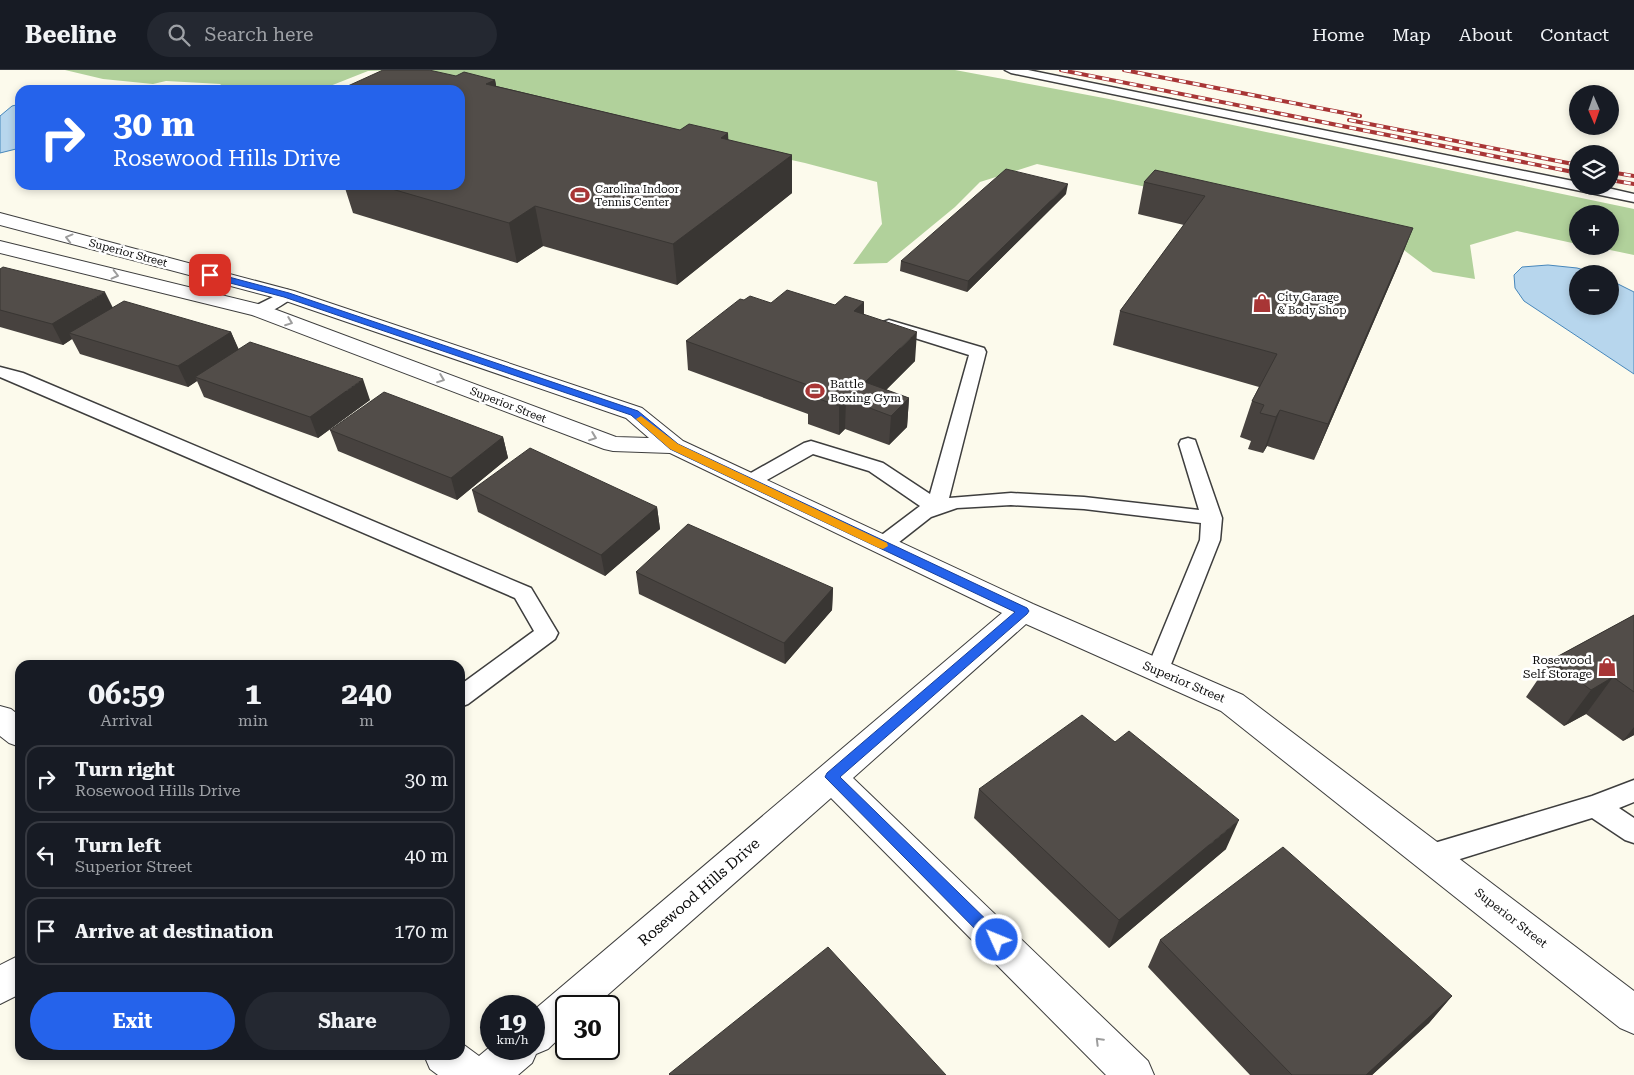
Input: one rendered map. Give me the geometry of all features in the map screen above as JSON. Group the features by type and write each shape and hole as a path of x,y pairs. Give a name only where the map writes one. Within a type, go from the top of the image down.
{"street":[{"name":"Superior Street","path":"0,219 286,295 634,413 674,446 748,482 1023,611 1232,703 1634,1015"},
{"name":"Superior Street","path":"0,247 259,310 613,444 674,446"},
{"name":"Rosewood Hills Drive","path":"581,995 1023,611"},
{"path":"0,718 15,730"},
{"path":"831,777 1134,1075"},
{"path":"0,986 15,976"},
{"name":"Rosewood Hills Drive","path":"545,1026 555,1017"},
{"path":"451,1060 471,1075"},
{"path":"488,1075 505,1060"}],"lane":[{"path":"1011,70 1569,184"},
{"path":"1619,195 1634,198"},
{"path":"259,310 286,295"},
{"path":"885,323 978,352 936,508"},
{"path":"0,372 17,377 523,593 547,632 465,694"},
{"path":"1158,671 1210,540 1212,518 1188,444"},
{"path":"748,482 811,447 876,467 936,508"},
{"path":"882,545 924,512 956,502 1011,499 1084,503 1212,518"},
{"path":"1431,856 1594,806 1634,791"},
{"path":"1594,806 1634,832"}],"green space":[{"path":"65,70 399,70 368,71 333,85 220,85 166,81 153,84 103,79"},
{"path":"420,70 955,70 1109,99 1615,205 1569,205 1569,242 1517,231 1470,245 1475,279 1433,272 1388,238 1037,164 980,182 955,207 887,263 853,264 882,224 877,182 805,163 679,135"},
{"path":"1619,206 1634,209 1634,255 1619,252"}],"water":[{"path":"15,105 15,149 0,153 0,116"},
{"path":"1548,265 1569,267 1569,315 1619,315 1619,284 1634,292 1634,374 1524,301 1515,288 1514,275 1522,267"}],"building":[{"path":"383,70 429,70 456,76 464,72 495,80 486,84 680,130 689,124 728,133 721,138 792,155 673,244 535,206 509,223 395,190 465,190 465,85 350,85"},
{"path":"1006,169 1068,184 968,281 901,261"},
{"name":"City Garage & Body Shop","path":"1155,170 1413,228 1328,424 1280,410 1276,417 1260,413 1264,405 1252,401 1277,354 1120,311 1205,196 1144,182"},
{"path":"3,267 105,292 52,324 0,310 0,269"},
{"path":"787,290 835,305 845,296 864,302 854,311 917,332 865,382 909,398 891,416 846,399 839,406 808,395 816,388 686,341 740,299 744,300 750,296 771,303"},
{"path":"124,301 231,332 178,366 69,333"},
{"path":"250,342 363,379 310,417 195,377"},
{"path":"384,392 503,437 451,478 330,430"},
{"path":"530,448 657,507 601,555 472,490"},
{"path":"688,524 833,588 784,643 636,572"},
{"path":"1634,615 1634,692 1613,677 1591,690 1551,660"},
{"path":"1082,715 1115,742 1129,731 1239,820 1119,920 979,789"},
{"path":"1283,847 1452,996 1366,1075 1292,1075 1160,940"},
{"path":"828,947 946,1075 669,1074"}],"railway":[{"path":"1061,70 1569,171"},
{"path":"1124,70 1360,116"},
{"path":"1349,120 1569,163"},
{"path":"1619,174 1634,176"},
{"path":"1619,182 1634,184"}],"slow traffic":[{"path":"641,419 674,446 883,546"}],"place":[{"name":"Carolina Indoor Tennis Center","path":"580,195"},
{"name":"City Garage & Body Shop","path":"1262,303"},
{"name":"Battle Boxing Gym","path":"815,391"},
{"name":"Rosewood Self Storage","path":"1607,667"}],"route":[{"path":"210,275 286,295 634,413 674,446 1023,611 831,777 997,940"}]}
